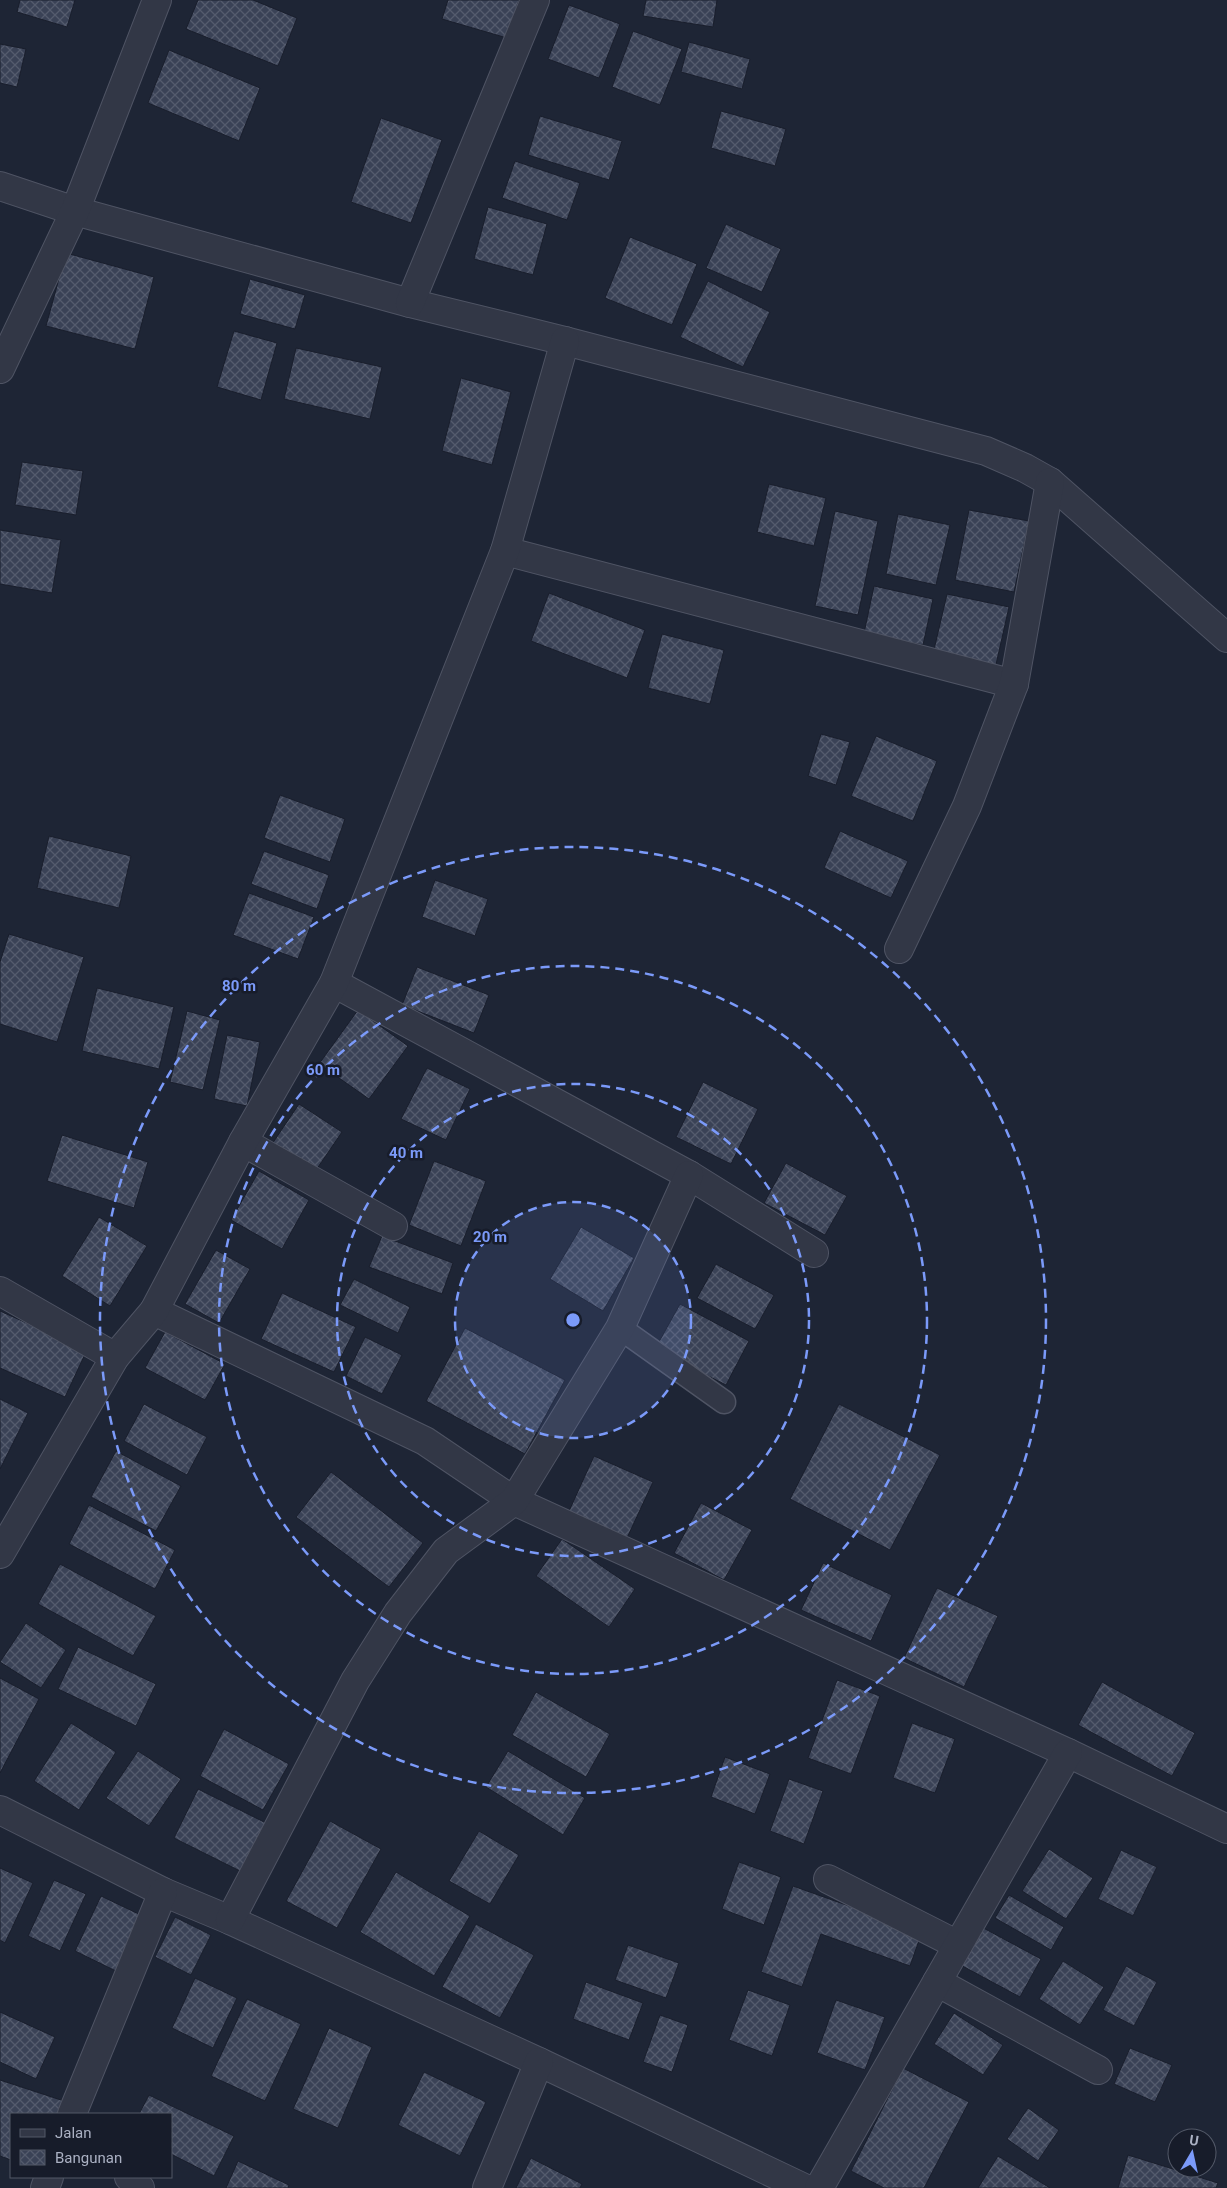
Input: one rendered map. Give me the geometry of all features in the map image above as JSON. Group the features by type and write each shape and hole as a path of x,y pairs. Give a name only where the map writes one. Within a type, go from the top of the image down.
{"street":[{"path":"0,370 75,211 157,0"},
{"path":"410,303 535,0"},
{"path":"0,186 75,211 410,303 565,340 986,451 1025,468 1050,482 1227,638"},
{"path":"0,1554 115,1357 154,1311 243,1142 334,983 504,551 565,340"},
{"path":"899,949 966,806 1014,684 1050,482"},
{"path":"504,551 1014,684"},
{"path":"334,983 689,1174 814,1253"},
{"path":"243,1142 393,1226"},
{"path":"230,1920 355,1681 398,1613 446,1551 514,1501 620,1328 689,1174"},
{"path":"0,1291 115,1357"},
{"path":"154,1311 425,1441 514,1501 1068,1753 1227,1830"},
{"path":"819,2188 1068,1753"},
{"path":"0,1810 163,1892 230,1920 539,2062 804,2188"},
{"path":"828,1879 958,1946"},
{"path":"81,2106 163,1892"},
{"path":"937,1982 1098,2070"},
{"path":"487,2188 539,2062"},
{"path":"130,2178 140,2188"}],"lane":[{"path":"620,1328 724,1402"}],"building":[{"path":"20,0 75,0 67,27 17,12"},
{"path":"198,0 253,0 297,18 278,66 186,29"},
{"path":"448,0 519,0 507,38 442,19"},
{"path":"646,0 717,0 713,27 643,16"},
{"path":"569,5 620,24 599,78 548,59"},
{"path":"633,31 682,49 660,105 612,87"},
{"path":"689,42 750,59 742,89 681,72"},
{"path":"0,44 26,49 17,87 0,83"},
{"path":"169,50 260,88 239,141 148,103"},
{"path":"721,111 786,129 775,166 711,148"},
{"path":"540,116 622,141 609,180 528,155"},
{"path":"381,118 442,140 411,223 351,202"},
{"path":"515,161 580,183 567,220 502,198"},
{"path":"488,207 547,224 533,275 474,259"},
{"path":"726,224 781,249 762,292 706,268"},
{"path":"630,237 697,264 672,325 605,298"},
{"path":"66,253 154,277 135,349 46,326"},
{"path":"250,279 305,295 295,329 240,314"},
{"path":"708,281 770,312 743,367 680,337"},
{"path":"234,331 277,343 261,400 217,387"},
{"path":"296,348 382,367 370,419 284,399"},
{"path":"461,378 511,392 492,465 442,451"},
{"path":"22,462 83,471 76,515 15,505"},
{"path":"769,484 826,498 814,546 757,532"},
{"path":"969,510 1029,521 1014,592 955,580"},
{"path":"835,511 878,521 858,615 815,606"},
{"path":"898,514 950,525 936,585 886,574"},
{"path":"0,530 61,540 52,593 0,584"},
{"path":"874,586 933,599 923,645 864,633"},
{"path":"549,593 645,630 627,678 531,641"},
{"path":"947,594 1009,607 995,669 933,654"},
{"path":"662,634 724,650 710,704 648,688"},
{"path":"821,734 850,742 836,785 808,776"},
{"path":"876,736 937,761 913,821 851,796"},
{"path":"280,795 345,819 330,862 264,838"},
{"path":"840,831 908,861 891,898 824,868"},
{"path":"49,836 131,856 119,908 37,888"},
{"path":"264,851 329,875 317,909 251,884"},
{"path":"435,880 488,899 475,936 422,917"},
{"path":"249,893 314,917 298,959 233,935"},
{"path":"9,934 84,957 57,1042 0,1024 0,962"},
{"path":"417,967 489,995 474,1033 402,1005"},
{"path":"97,988 174,1007 159,1069 82,1051"},
{"path":"358,1010 408,1046 369,1099 319,1064"},
{"path":"187,1011 220,1020 203,1090 170,1082"},
{"path":"227,1035 260,1042 247,1106 214,1099"},
{"path":"427,1068 470,1089 446,1140 401,1119"},
{"path":"703,1082 758,1109 731,1164 676,1137"},
{"path":"299,1104 342,1132 312,1176 270,1147"},
{"path":"62,1135 148,1162 134,1208 47,1181"},
{"path":"434,1161 486,1181 461,1246 409,1225"},
{"path":"786,1163 847,1196 825,1235 764,1203"},
{"path":"259,1171 309,1200 282,1249 231,1220"},
{"path":"99,1217 147,1246 110,1306 62,1276"},
{"path":"581,1227 634,1258 603,1311 550,1279"},
{"path":"382,1236 453,1263 442,1294 369,1267"},
{"path":"216,1250 250,1269 219,1323 185,1304"},
{"path":"716,1264 774,1295 755,1329 697,1298"},
{"path":"354,1279 410,1307 398,1333 340,1305"},
{"path":"282,1293 356,1327 334,1372 261,1339"},
{"path":"680,1304 749,1341 726,1385 655,1349"},
{"path":"0,1311 87,1350 65,1397 0,1368"},
{"path":"465,1328 565,1380 525,1454 426,1401"},
{"path":"165,1332 225,1364 205,1400 145,1368"},
{"path":"365,1337 402,1355 382,1394 346,1376"},
{"path":"0,1399 28,1413 0,1469"},
{"path":"144,1404 207,1437 187,1475 124,1441"},
{"path":"839,1404 940,1455 890,1550 790,1499"},
{"path":"116,1451 181,1486 156,1531 91,1497"},
{"path":"594,1456 653,1482 627,1538 569,1511"},
{"path":"331,1472 423,1543 389,1587 296,1517"},
{"path":"701,1503 752,1530 724,1580 674,1553"},
{"path":"89,1505 175,1550 155,1589 69,1544"},
{"path":"562,1539 635,1589 609,1627 536,1576"},
{"path":"823,1563 892,1595 871,1641 801,1610"},
{"path":"60,1564 156,1616 133,1656 38,1604"},
{"path":"937,1588 998,1616 964,1687 904,1658"},
{"path":"26,1623 66,1650 41,1688 0,1662"},
{"path":"78,1647 156,1684 136,1726 58,1689"},
{"path":"0,1678 39,1699 0,1773"},
{"path":"837,1680 880,1696 851,1774 808,1758"},
{"path":"1102,1682 1195,1733 1172,1776 1078,1725"},
{"path":"536,1692 610,1734 586,1777 512,1735"},
{"path":"71,1723 116,1752 79,1810 34,1781"},
{"path":"912,1723 955,1739 935,1793 893,1778"},
{"path":"224,1729 289,1764 263,1810 200,1776"},
{"path":"138,1751 181,1779 149,1826 106,1798"},
{"path":"508,1751 585,1798 563,1835 486,1787"},
{"path":"725,1757 770,1774 755,1814 711,1797"},
{"path":"789,1779 823,1791 804,1844 770,1831"},
{"path":"198,1789 268,1824 244,1873 174,1838"},
{"path":"330,1821 381,1849 337,1928 286,1901"},
{"path":"479,1831 519,1855 490,1904 449,1881"},
{"path":"1049,1849 1093,1878 1066,1919 1022,1891"},
{"path":"1121,1850 1157,1867 1133,1916 1098,1899"},
{"path":"739,1862 781,1877 764,1925 722,1909"},
{"path":"0,1868 33,1883 5,1943 0,1940"},
{"path":"396,1872 470,1916 434,1976 360,1932"},
{"path":"54,1880 86,1894 60,1951 28,1936"},
{"path":"793,1886 922,1932 910,1966 821,1934 802,1987 761,1972"},
{"path":"1009,1895 1064,1927 1051,1950 995,1918"},
{"path":"101,1896 145,1917 118,1972 75,1951"},
{"path":"175,1917 211,1935 191,1975 155,1957"},
{"path":"476,1924 534,1955 500,2018 442,1987"},
{"path":"976,1924 1041,1959 1020,1997 955,1962"},
{"path":"628,1945 679,1963 666,1998 615,1980"},
{"path":"1063,1961 1104,1987 1080,2025 1039,1999"},
{"path":"1126,1966 1157,1982 1134,2026 1103,2010"},
{"path":"195,1978 237,1998 213,2048 172,2028"},
{"path":"586,1982 643,2003 629,2040 573,2019"},
{"path":"748,1990 790,2005 772,2056 729,2040"},
{"path":"247,1999 301,2024 265,2101 211,2076"},
{"path":"836,2000 885,2017 865,2070 817,2053"},
{"path":"0,2012 55,2037 36,2079 0,2062"},
{"path":"954,2013 1003,2045 983,2075 934,2044"},
{"path":"660,2015 688,2025 672,2072 643,2062"},
{"path":"329,2028 372,2047 338,2128 293,2109"},
{"path":"1130,2048 1172,2065 1155,2102 1114,2084"},
{"path":"903,2068 969,2102 924,2188 884,2188 851,2171"},
{"path":"424,2072 486,2102 460,2156 398,2125"},
{"path":"0,2080 64,2101 60,2113 10,2113 10,2160 0,2156"},
{"path":"149,2095 234,2136 214,2176 172,2155 172,2113 140,2113"},
{"path":"1028,2108 1059,2130 1038,2161 1007,2139"},
{"path":"1128,2155 1167,2167 1167,2178 1202,2178 1218,2183 1216,2188 1118,2188"},
{"path":"998,2156 1050,2188 978,2188"},
{"path":"531,2158 582,2184 580,2188 516,2188"},
{"path":"238,2161 289,2185 288,2188 226,2188"}]}
